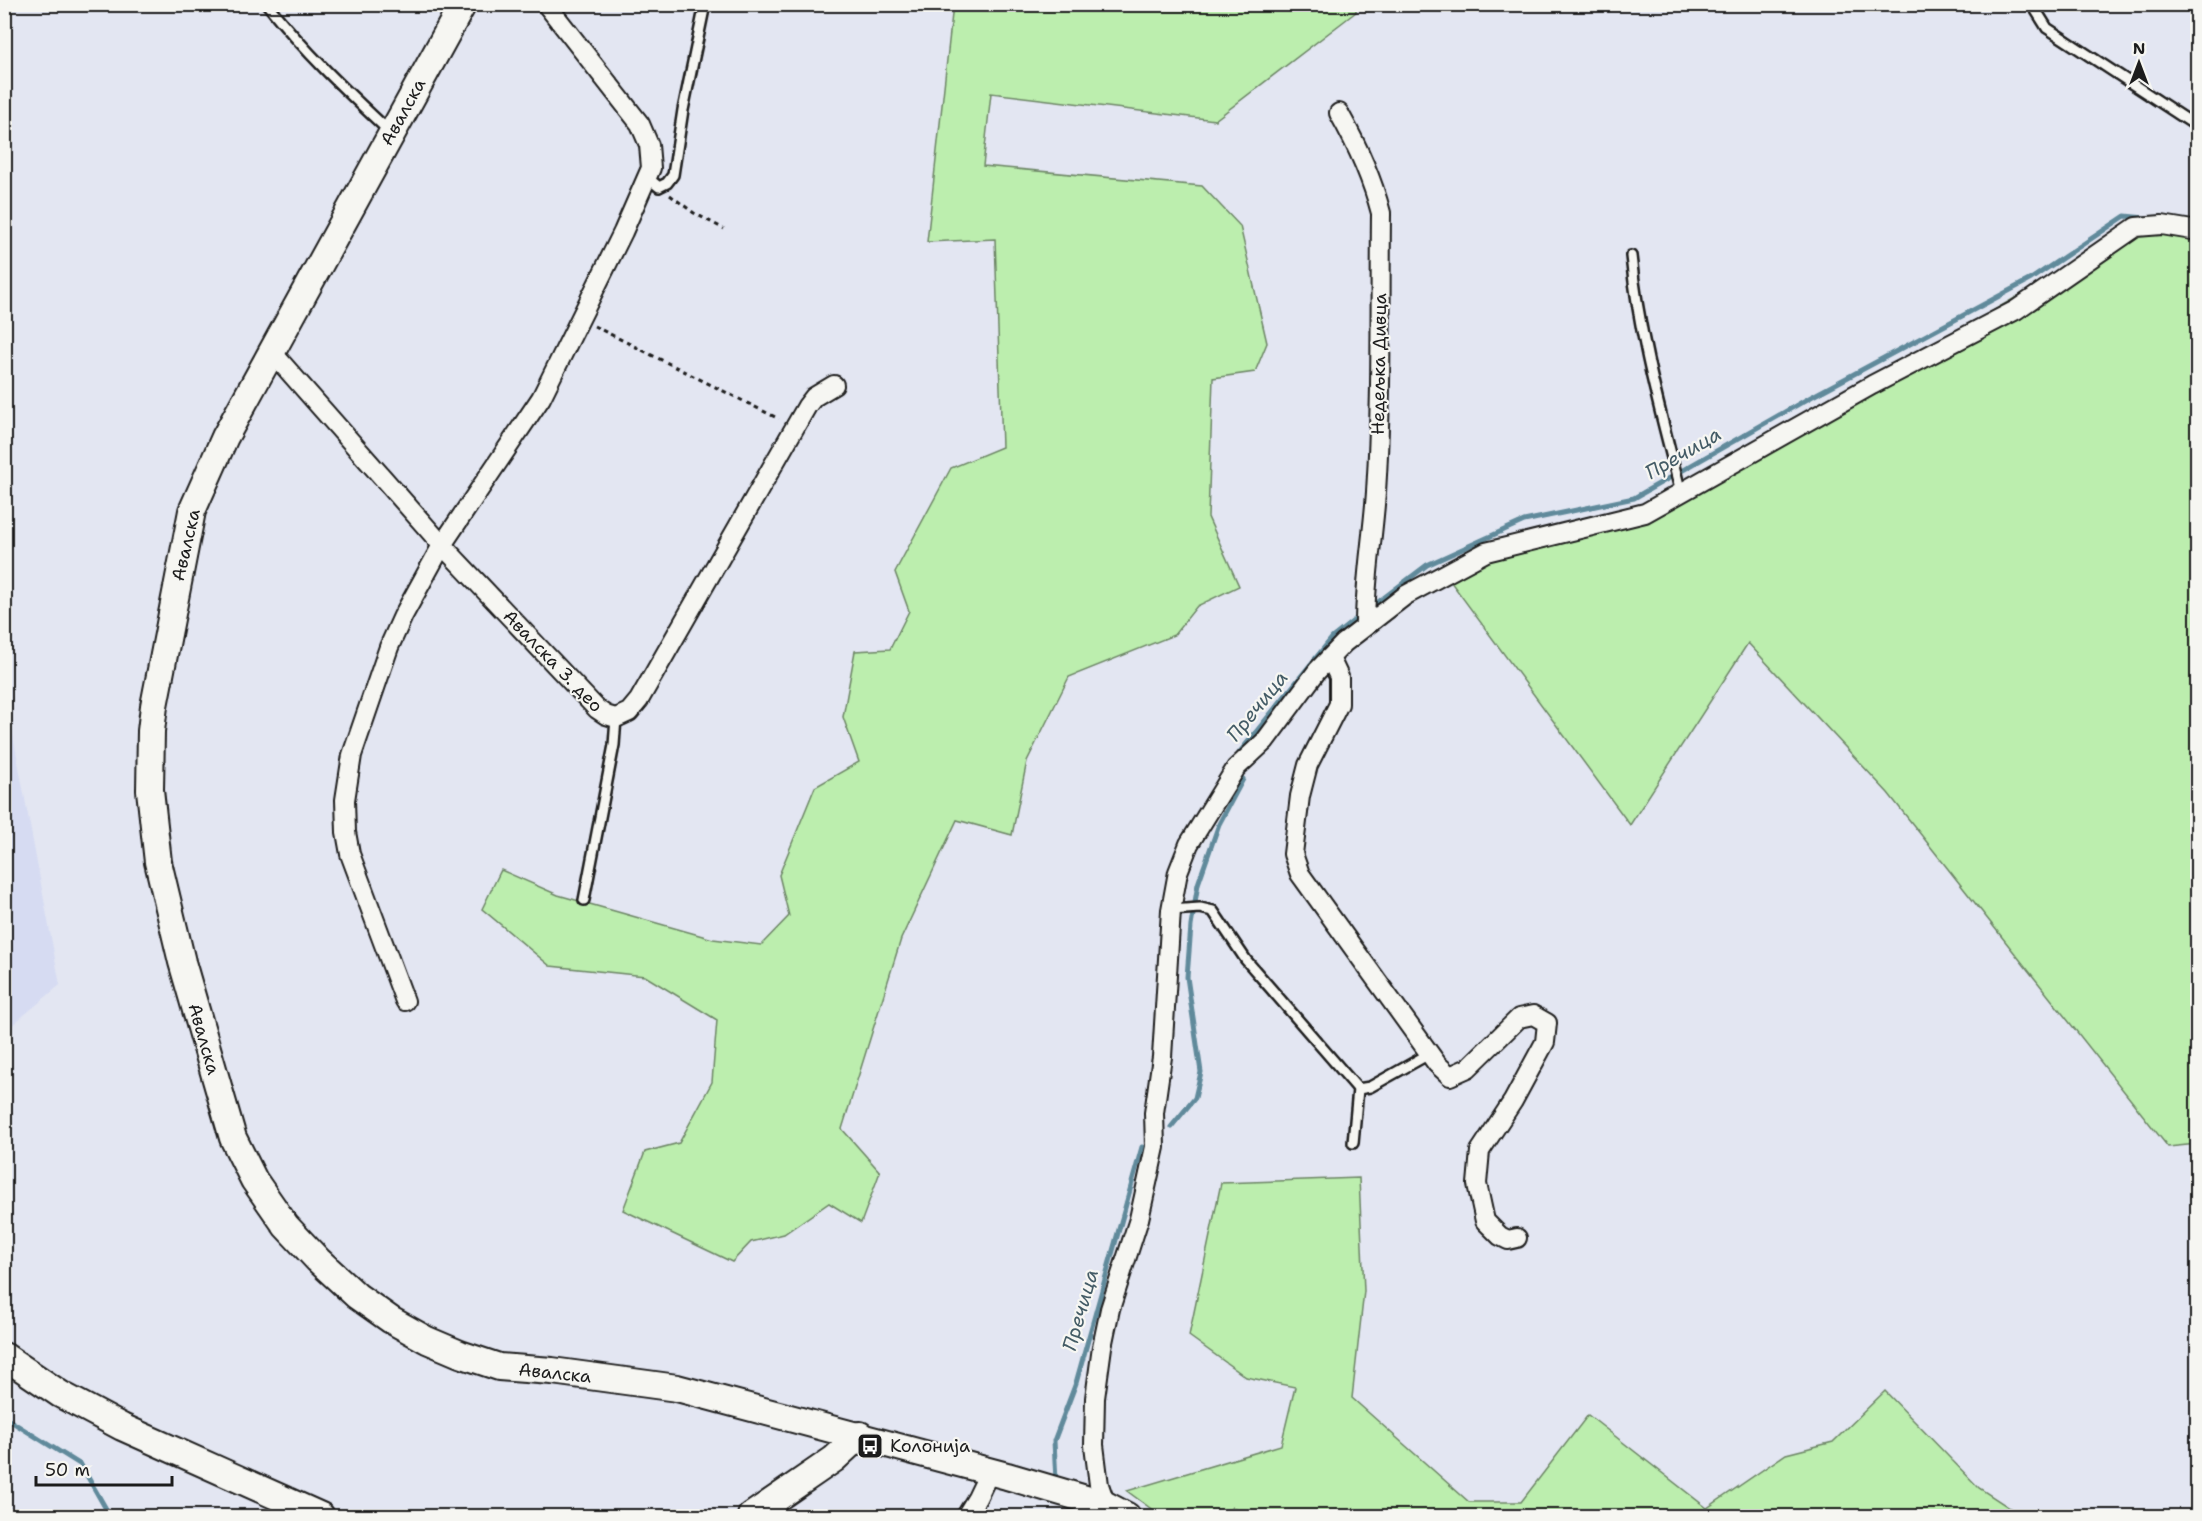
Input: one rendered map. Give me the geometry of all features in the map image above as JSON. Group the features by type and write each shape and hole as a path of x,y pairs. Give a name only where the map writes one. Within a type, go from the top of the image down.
{"street":[{"name":"Авалска","path":"463,4 225,437 192,511 157,686 151,731 150,790 158,862 182,962 233,1138 254,1180 285,1226 318,1260 357,1296 391,1320 427,1340 460,1354 499,1367 552,1371 677,1388 990,1471 1117,1511"},
{"path":"405,1001 350,854 346,832 345,800 352,755 389,647 403,616 442,545 541,398 579,318 654,182 649,145 640,124 546,4"},
{"name":"Недељка Дивца","path":"1339,113 1361,155 1381,213 1378,450 1376,494 1365,598 1365,624"},
{"path":"1117,1511 1099,1485 1094,1444 1095,1398 1101,1347 1110,1309 1139,1219 1155,1147 1154,1113 1178,909 1178,872 1189,844 1236,768 1265,741 1344,642 1365,624 1406,596 1486,552 1645,513 1680,490 1930,354 2016,310 2136,227 2162,225 2198,231"},
{"name":"Авалска 3. део","path":"271,351 442,545 597,709 616,718 629,712 639,700 814,397 834,385"},
{"path":"1330,658 1339,677 1339,704 1308,765 1300,796 1293,854 1300,874 1429,1054 1450,1076 1468,1068 1519,1018 1533,1015 1547,1023 1545,1042 1513,1101 1480,1151 1477,1185 1485,1221 1500,1236 1508,1240 1517,1238"},
{"path":"4,1356 60,1395 122,1427 321,1516"},
{"path":"751,1516 834,1459 860,1435"},
{"path":"966,1516 990,1471"}],"lane":[{"path":"267,4 298,44 391,133"},
{"path":"2032,4 2048,28 2198,127"},
{"path":"654,182 667,183 673,176 683,110 704,9"},
{"path":"1631,256 1634,289 1654,391 1680,490"},
{"path":"584,900 614,745 616,718"},
{"path":"1178,909 1200,908 1213,911 1246,960 1358,1089 1353,1143"},
{"path":"1358,1089 1370,1087 1429,1054"}],"path":[{"path":"654,182 694,213 724,229"},
{"path":"579,318 796,428"}],"shaded area":[{"path":"8,709 60,985 5,1031 4,710"}],"green space":[{"path":"953,5 1356,5 1356,12 1215,120 991,93 983,166 1202,186 1240,226 1267,343 1255,372 1213,378 1208,517 1239,586 1197,606 1174,635 1069,677 1027,761 1012,835 957,820 901,939 842,1129 880,1172 861,1223 829,1203 784,1234 751,1242 732,1262 623,1210 645,1152 679,1143 712,1082 717,1020 645,976 550,966 482,909 501,870 558,895 713,939 761,945 789,916 779,875 815,787 859,762 843,717 855,651 890,649 909,611 895,572 951,468 1002,447 995,239 927,242"},
{"path":"2136,227 2197,232 2197,1144 2168,1147 1888,793 1748,643 1630,825 1445,574 1681,493"},
{"path":"1359,1178 1364,1291 1352,1398 1469,1502 1521,1502 1588,1415 1707,1508 1786,1454 1833,1442 1885,1391 1979,1488 2022,1516 1245,1516 1232,1507 1225,1516 1161,1516 1127,1491 1281,1445 1295,1387 1246,1377 1189,1336 1221,1183"}],"waterway":[{"name":"Пречица","path":"1369,609 1427,565 1524,521 1634,498 1811,397 2031,279 2125,216 2145,218"},
{"name":"Пречица","path":"1239,753 1332,638 1361,615"},
{"name":"Пречица","path":"1171,1127 1195,1098 1201,1072 1187,977 1191,926 1198,884 1219,824 1243,779"},
{"name":"Пречица","path":"1056,1481 1054,1441 1076,1383 1142,1147"},
{"path":"4,1417 81,1465 110,1516"},
{"name":"Пречица","path":"1076,1510 1083,1516"}],"place":[{"name":"Колонија","path":"870,1446"}]}
